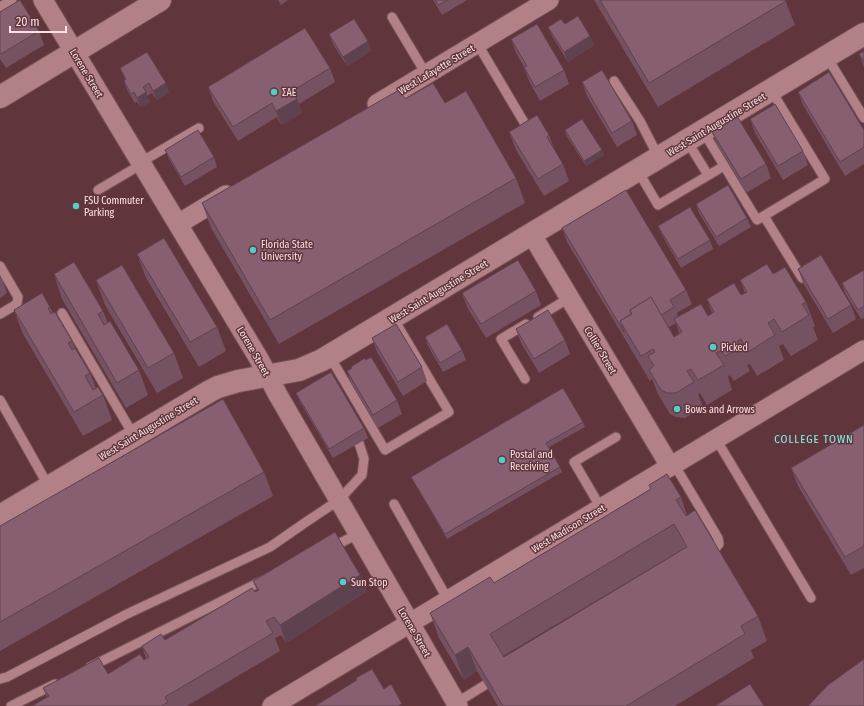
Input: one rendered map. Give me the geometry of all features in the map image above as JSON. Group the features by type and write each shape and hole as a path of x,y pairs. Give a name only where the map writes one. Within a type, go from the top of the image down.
{"main road":[{"path":"0,97 160,0"},
{"name":"West Saint Augustine Street","path":"0,516 202,395 218,387 238,381 299,370 318,363 864,34"}],"street":[{"name":"Lorene Street","path":"43,0 259,359 278,396 457,704"},
{"name":"West Lafayette Street","path":"359,115 549,0"},
{"path":"178,224 238,188"},
{"name":"Collier Street","path":"532,235 672,465"},
{"name":"West Madison Street","path":"272,706 864,350"}],"lane":[{"path":"0,7 12,0"},
{"path":"392,17 426,74"},
{"path":"478,43 524,124"},
{"path":"827,57 864,118"},
{"path":"614,81 640,121 659,158"},
{"path":"695,136 724,166 756,220 764,216 825,179 771,90"},
{"path":"98,190 199,128"},
{"path":"695,136 708,175"},
{"path":"638,171 658,205 724,166"},
{"path":"764,216 802,278"},
{"path":"0,266 18,297 17,304 0,314"},
{"path":"525,379 501,339 570,298"},
{"path":"62,313 134,436"},
{"path":"318,363 385,450 449,412 393,318"},
{"path":"0,400 49,487"},
{"path":"0,679 7,677 127,614 270,547 339,500 362,475 364,459 359,443 348,424"},
{"path":"601,508 574,462 616,437"},
{"path":"716,439 811,598"},
{"path":"672,465 718,538 719,544 713,551"},
{"path":"394,504 448,600"},
{"path":"322,551 358,534"},
{"path":"82,671 273,576"},
{"path":"11,706 61,681"},
{"path":"457,704 485,686"}],"building":[{"path":"20,0 39,31 1,54 0,12"},
{"path":"435,0 448,0 438,5"},
{"path":"600,0 785,0 786,1 649,83"},
{"path":"578,16 590,36 564,52 548,27 561,19 565,24"},
{"path":"354,19 368,41 343,57 329,34"},
{"path":"537,24 564,70 535,87 524,67 527,66 511,39"},
{"name":"ΣΑΕ","path":"305,28 330,68 292,91 297,99 276,111 272,103 233,127 208,87"},
{"path":"864,51 864,62 859,54"},
{"path":"147,52 166,83 153,91 149,83 143,87 146,92 137,98 134,92 131,94 124,81 126,79 120,68"},
{"path":"602,70 632,121 612,133 582,82"},
{"path":"829,72 864,130 864,147 840,162 798,92"},
{"path":"433,83 445,103 466,91 516,178 270,320 202,203 399,90 405,99"},
{"path":"775,104 803,151 778,166 750,119"},
{"path":"537,115 549,135 547,137 563,164 538,179 509,132"},
{"path":"737,116 766,164 741,179 712,132"},
{"path":"582,119 602,150 584,161 565,130"},
{"path":"198,130 214,157 181,177 165,150"},
{"path":"728,185 747,218 716,237 696,204"},
{"path":"626,190 686,290 670,300 674,307 661,315 651,297 630,310 631,314 620,321 624,332 562,228"},
{"path":"690,207 710,240 678,259 658,226"},
{"path":"164,238 217,327 190,342 137,254"},
{"path":"821,255 851,305 828,319 798,269"},
{"path":"518,260 536,291 481,324 462,293"},
{"path":"74,262 103,311 98,314 104,325 110,321 139,370 117,383 54,274"},
{"path":"767,264 773,274 785,267 806,302 802,304 809,315 782,332 774,319 768,323 775,335 748,352 741,339 737,341 741,347 725,356 721,351 716,353 724,365 698,380 691,369 687,371 694,382 676,393 667,393 661,390 649,370 654,366 648,356 655,352 653,349 641,356 620,321 632,314 630,310 651,297 674,337 682,332 674,319 701,304 708,316 714,312 707,299 734,283 741,295 747,292 740,280"},
{"path":"122,265 174,353 148,368 96,280"},
{"path":"864,270 864,306 858,310 842,283"},
{"path":"42,293 50,307 48,308 51,314 55,312 72,341 68,343 72,350 75,348 90,373 85,376 93,390 98,387 103,395 74,412 14,310"},
{"path":"548,310 565,340 534,359 516,329"},
{"path":"396,324 422,367 398,382 372,338"},
{"path":"447,324 462,350 440,363 425,337"},
{"path":"371,357 397,400 373,415 347,371 365,358 366,360"},
{"path":"331,372 364,428 329,449 296,393"},
{"name":"Postal and Receiving","path":"563,388 583,422 546,443 560,467 445,534 411,477"},
{"path":"223,399 264,472 0,622 0,526"},
{"path":"864,425 864,546 845,557 791,468"},
{"path":"667,474 681,497 676,500 686,516 695,510 758,616 741,626 745,634 626,706 503,706 468,647 455,655 430,613 490,577 494,583 651,489 649,485","holes":["674,524 687,547 504,657 490,634"]},
{"path":"335,532 360,575 280,625 274,617 266,621 273,633 165,697 168,702 161,706 32,706 49,696 43,688 99,658 108,674 140,654 144,660 149,657 142,646 161,634 165,640 252,588 255,592 259,590 253,581"},
{"path":"864,659 864,706 808,706 828,685"},
{"path":"372,669 384,689 391,684 402,704 398,706 315,706 357,680 356,678"},
{"path":"750,684 764,706 715,706"}],"place":[{"name":"ΣΑΕ","path":"274,92"},
{"name":"FSU Commuter Parking","path":"76,206"},
{"name":"Florida State University","path":"253,250"},
{"name":"Picked","path":"713,347"},
{"name":"Bows and Arrows","path":"677,409"},
{"name":"Postal and Receiving","path":"502,460"},
{"name":"Sun Stop","path":"343,582"}],"district":[{"name":"COLLEGE TOWN","path":"814,439"}]}
